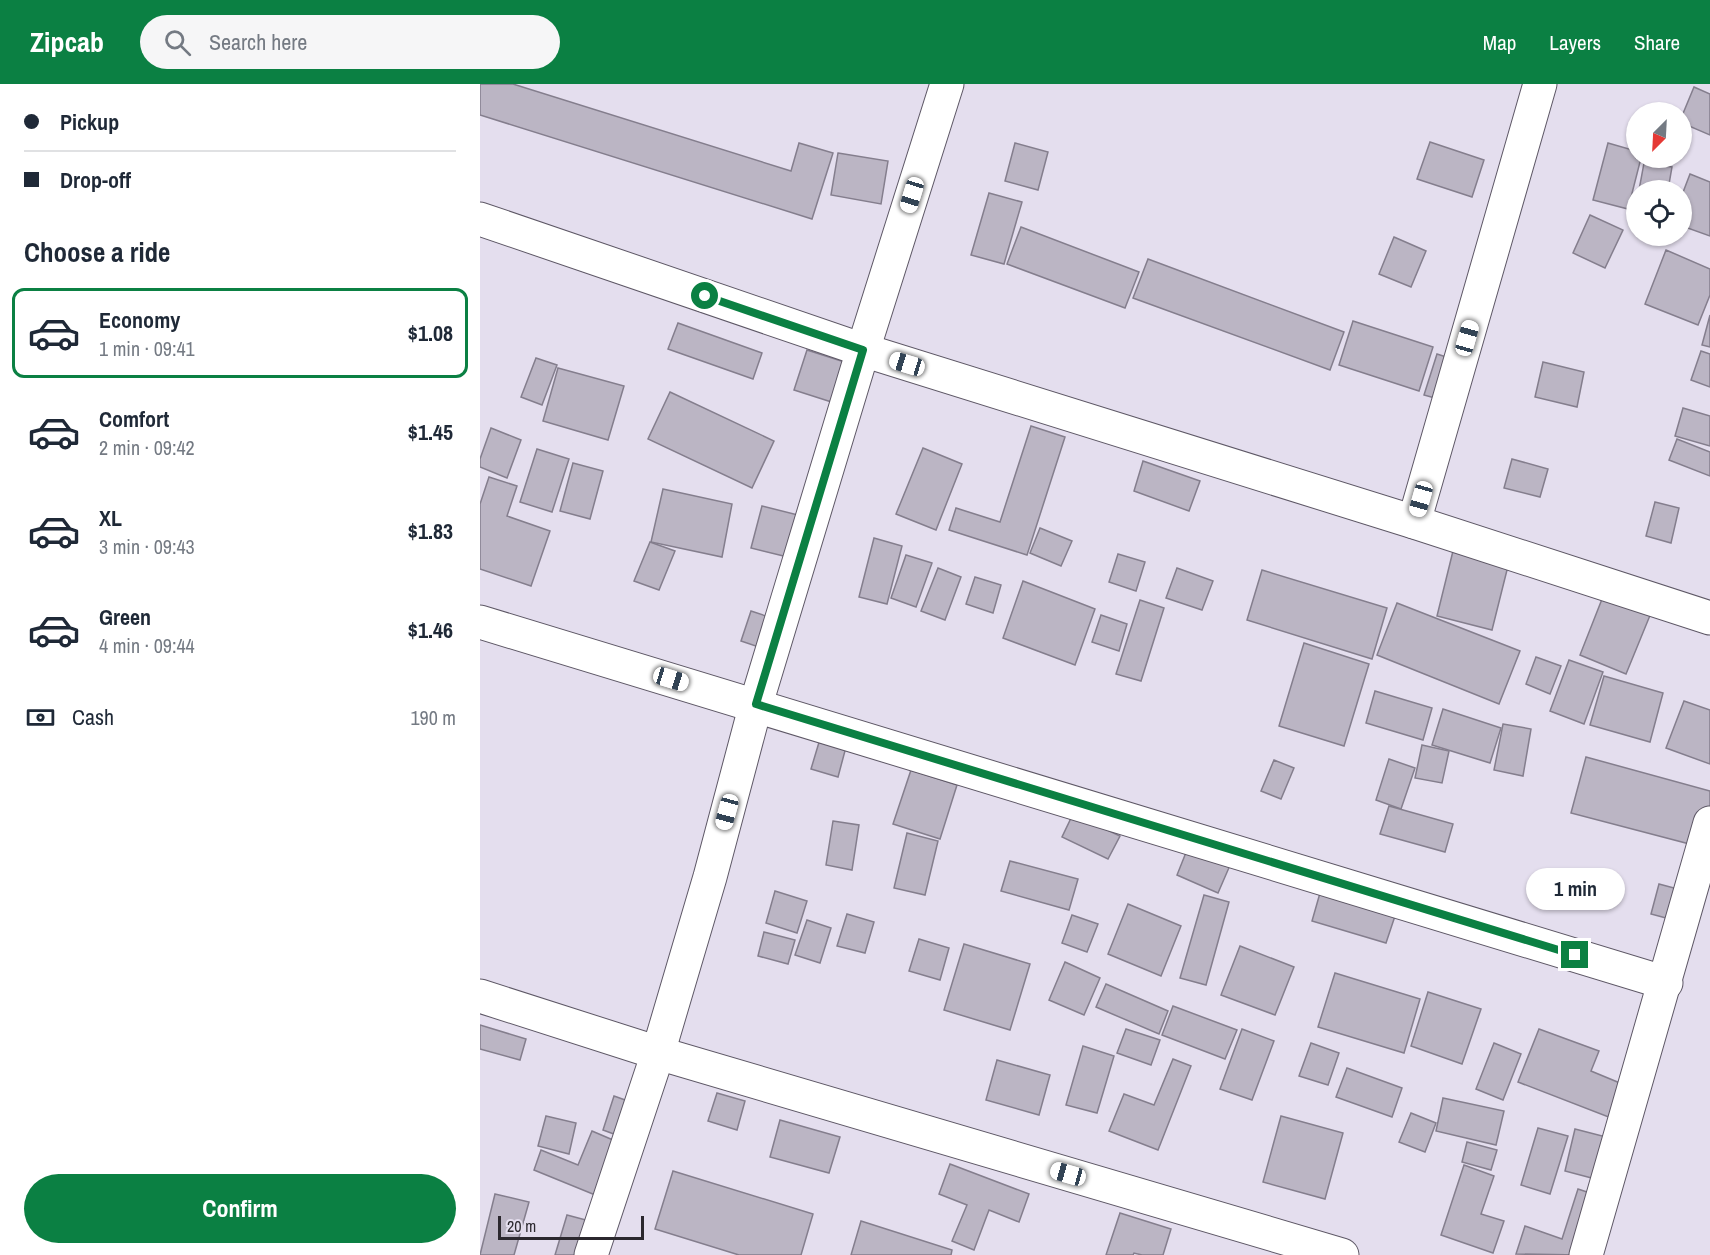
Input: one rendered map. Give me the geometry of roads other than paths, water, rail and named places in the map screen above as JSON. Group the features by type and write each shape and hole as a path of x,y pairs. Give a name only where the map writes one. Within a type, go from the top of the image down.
{"street":[{"path":"591,1255 658,1053 710,877 756,704 863,350 947,84"},
{"path":"1414,522 1540,84"},
{"path":"480,219 863,350 1414,522 1710,618"},
{"path":"480,622 756,704 1665,983"},
{"path":"1586,1255 1710,823"},
{"path":"480,996 658,1053 1342,1255"}]}
